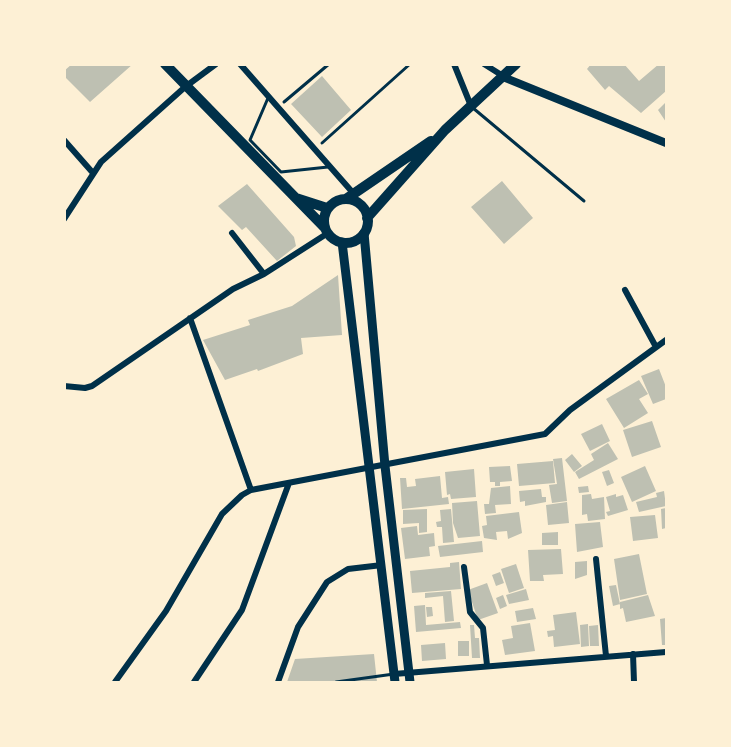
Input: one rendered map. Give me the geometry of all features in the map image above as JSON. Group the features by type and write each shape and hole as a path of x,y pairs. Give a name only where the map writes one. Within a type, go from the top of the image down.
{"main road":[{"path":"165,64 326,231 342,242 358,239 364,233"},
{"path":"410,682 385,466 364,233 367,218 446,130 516,64"},
{"path":"326,231 324,222 327,208 350,196 446,130"},
{"path":"292,196 327,208"},
{"path":"350,196 360,204 367,218"},
{"path":"342,242 371,468 394,678"}],"street":[{"path":"64,219 101,162 185,87 216,64"},
{"path":"240,64 330,166 350,196"},
{"path":"454,64 471,106"},
{"path":"484,64 503,77 666,143"},
{"path":"64,140 93,173"},
{"path":"64,386 85,388 92,386 233,289 264,274 326,231"},
{"path":"232,233 264,274"},
{"path":"625,290 656,347"},
{"path":"190,318 251,490"},
{"path":"115,682 166,611 222,514 233,502 251,490 545,434 570,410 666,339"},
{"path":"194,682 242,610 289,483"},
{"path":"597,559 606,656"},
{"path":"278,682 298,627 327,582 348,570 382,565"},
{"path":"464,567 470,612 483,628 487,665"},
{"path":"394,678 409,672 666,652"},
{"path":"633,654 634,682"}],"lane":[{"path":"269,96 250,140 281,172 330,166"},
{"path":"471,106 584,201"},
{"path":"336,682 394,678"}],"path":[{"path":"278,106 329,64"},
{"path":"315,149 410,64"}],"building":[{"path":"72,64 133,64 90,102 64,76 64,71"},
{"path":"591,64 624,64 639,81 659,64 666,64 666,91 641,113 609,86 605,90 587,69"},
{"path":"322,76 351,110 322,137 291,104"},
{"path":"666,102 666,122 658,110"},
{"path":"502,181 533,218 504,244 471,207"},
{"path":"247,184 294,237 296,246 277,261 246,227 242,230 218,206"},
{"path":"338,275 342,335 301,338 303,354 258,371 257,369 225,380 203,340 250,325 248,320 292,306"},
{"path":"659,369 666,387 666,399 653,404 641,376"},
{"path":"639,380 648,394 639,399 648,413 624,428 606,399"},
{"path":"652,421 661,447 632,457 623,430"},
{"path":"602,424 610,441 590,451 581,434"},
{"path":"608,443 618,459 579,479 575,472 594,460 591,454"},
{"path":"572,454 582,466 574,472 565,460"},
{"path":"562,458 567,501 552,503 549,485 557,484 553,459"},
{"path":"553,461 555,483 519,486 517,464"},
{"path":"510,466 512,481 500,482 500,486 495,486 495,482 490,482 489,467"},
{"path":"645,466 656,491 632,502 621,477"},
{"path":"474,469 476,497 451,499 450,494 447,495 445,472"},
{"path":"609,470 614,483 607,486 602,472"},
{"path":"440,476 442,498 448,497 449,504 402,509 400,478 406,478 407,487 416,486 415,479"},
{"path":"510,486 511,504 495,505 496,513 485,514 484,504 489,504 491,488"},
{"path":"588,486 589,492 579,493 578,487"},
{"path":"541,489 542,497 546,497 546,502 525,506 525,501 520,502 519,491"},
{"path":"664,491 666,506 639,512 636,502 657,497 656,493"},
{"path":"591,494 592,499 604,497 605,519 588,521 587,514 582,515 582,495"},
{"path":"616,494 616,497 623,495 628,510 608,516 606,512 610,511 606,497"},
{"path":"477,501 480,536 458,538 453,523 452,503"},
{"path":"567,502 569,523 548,525 546,505"},
{"path":"666,508 666,528 662,529 661,509"},
{"path":"427,509 427,532 419,533 419,523 403,524 403,510"},
{"path":"451,509 454,542 443,543 442,527 437,527 436,522 441,521 440,510"},
{"path":"519,512 522,533 508,539 507,531 496,532 497,540 484,538 482,526 487,525 486,516"},
{"path":"655,515 658,538 633,541 630,517"},
{"path":"600,522 603,547 577,552 575,524"},
{"path":"417,526 418,535 434,533 435,546 429,547 430,556 405,559 401,528"},
{"path":"558,532 558,545 542,545 542,533"},
{"path":"482,541 483,552 440,557 438,546"},
{"path":"561,549 563,574 543,575 544,581 530,581 528,550"},
{"path":"639,554 647,594 620,600 614,559"},
{"path":"587,561 587,575 575,579 575,562"},
{"path":"459,562 461,589 412,593 410,571 450,567 450,563"},
{"path":"516,564 524,588 509,593 501,569"},
{"path":"500,572 504,583 496,586 492,575"},
{"path":"487,583 498,613 478,620 468,590"},
{"path":"616,585 620,604 613,606 609,586"},
{"path":"526,589 529,600 509,604 506,595"},
{"path":"451,591 454,621 445,622 443,596 425,598 425,593"},
{"path":"503,595 507,606 500,609 496,598"},
{"path":"648,595 655,616 626,622 623,608 620,609 620,602"},
{"path":"425,605 426,625 460,622 461,628 416,632 414,606"},
{"path":"426,607 432,607 433,616 427,617"},
{"path":"533,608 536,619 517,622 515,611"},
{"path":"576,612 580,644 554,647 553,636 548,637 547,631 555,630 553,615"},
{"path":"666,618 666,645 662,645 660,619"},
{"path":"530,623 535,651 505,655 502,640 513,638 511,626"},
{"path":"588,624 589,646 581,647 580,625"},
{"path":"470,625 474,625 475,638 479,638 480,658 472,658"},
{"path":"598,625 599,646 590,646 589,626"},
{"path":"458,641 469,641 469,656 458,656"},
{"path":"445,643 446,659 422,661 421,645"},
{"path":"374,654 377,682 287,682 295,659"}]}
